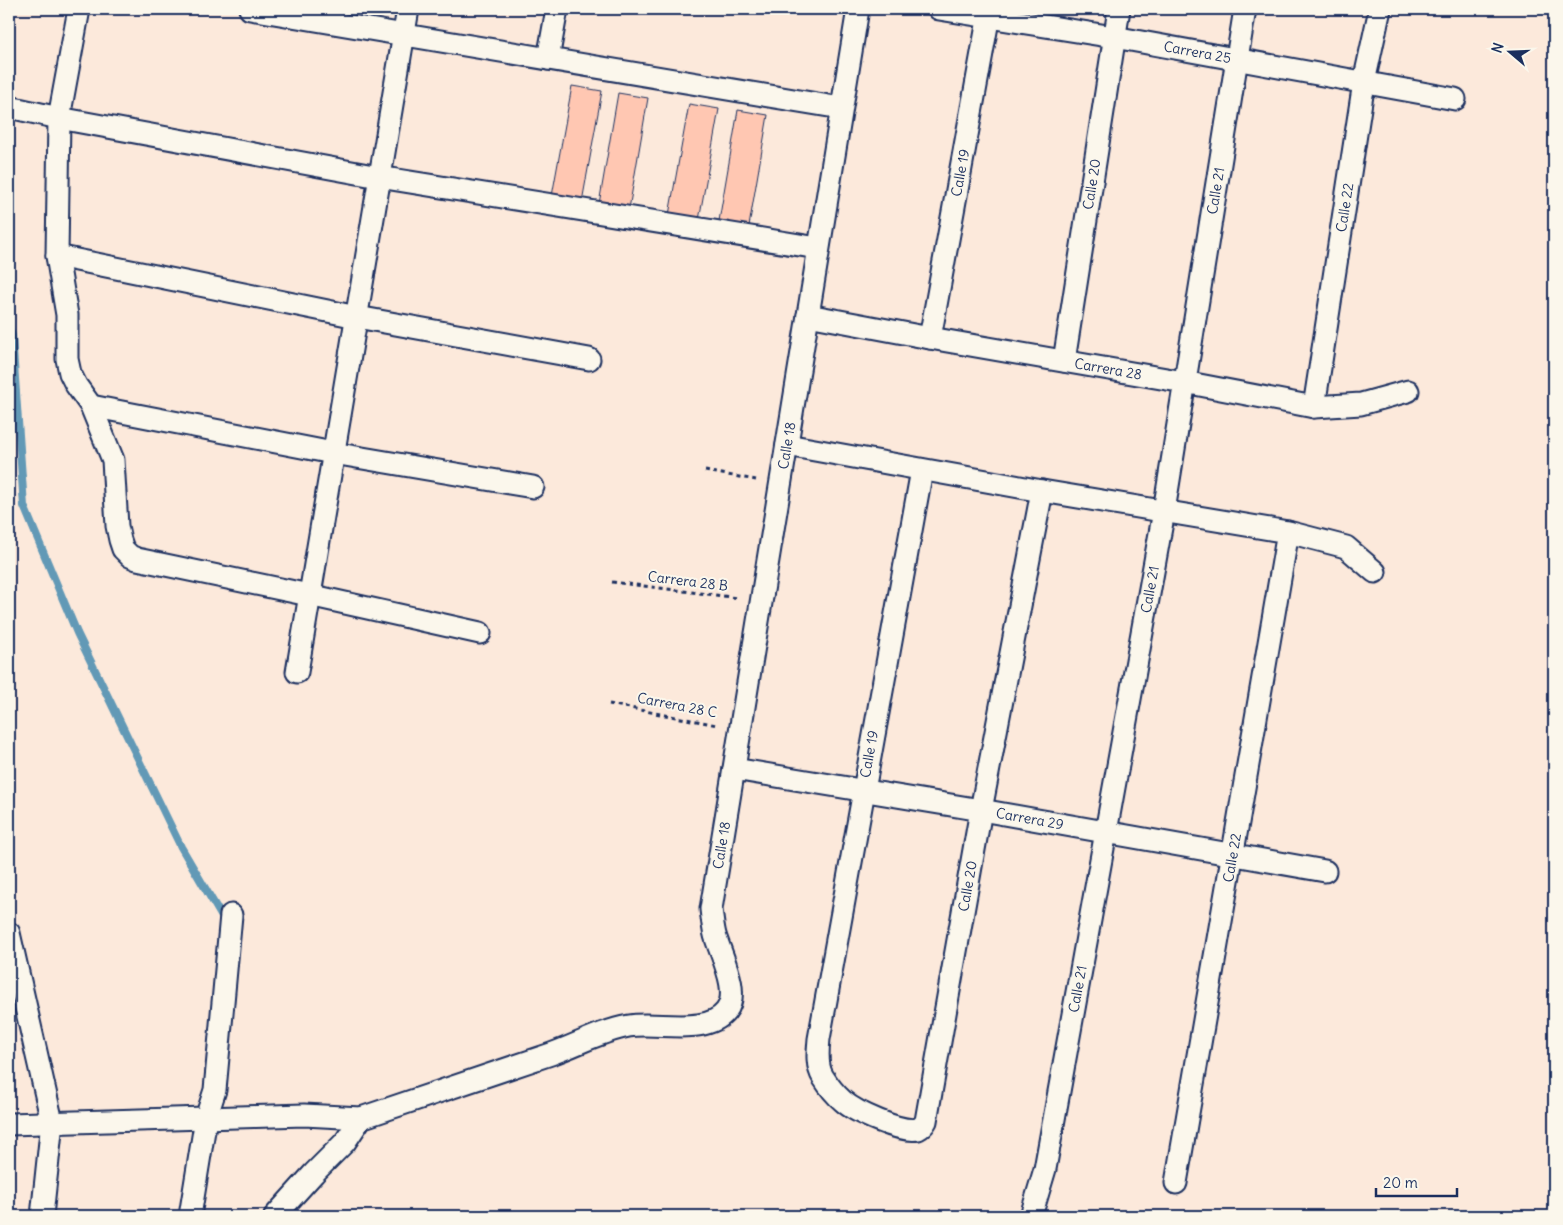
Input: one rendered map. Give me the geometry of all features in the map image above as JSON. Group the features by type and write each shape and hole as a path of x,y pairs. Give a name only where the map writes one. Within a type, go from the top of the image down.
{"street":[{"path":"79,9 60,118 57,256 67,316 67,359 70,373 91,406 113,460 117,526 123,549 130,556 137,559 480,633"},
{"path":"250,9 841,108"},
{"path":"297,672 408,9"},
{"path":"548,60 557,9"},
{"name":"Calle 18","path":"361,1118 563,1050 614,1030 631,1026 705,1024 717,1020 728,1010 732,995 730,979 715,934 711,909 858,9"},
{"name":"Carrera 25","path":"939,9 989,13 1455,99"},
{"name":"Calle 20","path":"1064,361 1119,9"},
{"name":"Calle 21","path":"1031,1216 1045,1169 1164,511 1245,9"},
{"name":"Calle 22","path":"1314,407 1364,82 1380,9"},
{"name":"Calle 19","path":"930,338 989,13"},
{"path":"9,107 379,177 818,248"},
{"path":"57,256 356,317 589,359"},
{"name":"Carrera 28","path":"808,315 1314,407 1361,404 1408,391"},
{"path":"91,406 333,453 533,486"},
{"path":"787,445 1042,491 1288,532 1346,547 1375,572"},
{"name":"Calle 19","path":"819,1039 922,470"},
{"name":"Calle 20","path":"819,1039 818,1057 821,1075 843,1102 879,1122 904,1128 916,1129 922,1127 926,1121 981,810 1042,491"},
{"name":"Calle 22","path":"1176,1183 1288,532"},
{"name":"Carrera 29","path":"734,769 981,810 1325,871"},
{"path":"190,1216 206,1118 215,1090 231,915"},
{"path":"9,933 52,1122 42,1216"},
{"path":"9,1124 304,1115 361,1118"},
{"path":"275,1216 345,1142 361,1118"}],"path":[{"path":"705,471 779,484"},
{"name":"Carrera 28 B","path":"612,582 761,601"},
{"name":"Carrera 28 C","path":"609,704 740,729"}],"building":[{"path":"572,86 602,91 582,202 552,196"},
{"path":"618,93 648,98 629,209 599,204"},
{"path":"689,104 719,109 699,220 669,215"},
{"path":"738,110 768,115 749,226 719,221"}],"waterway":[{"path":"9,326 12,336 24,506 77,633 181,847 222,917"}]}
